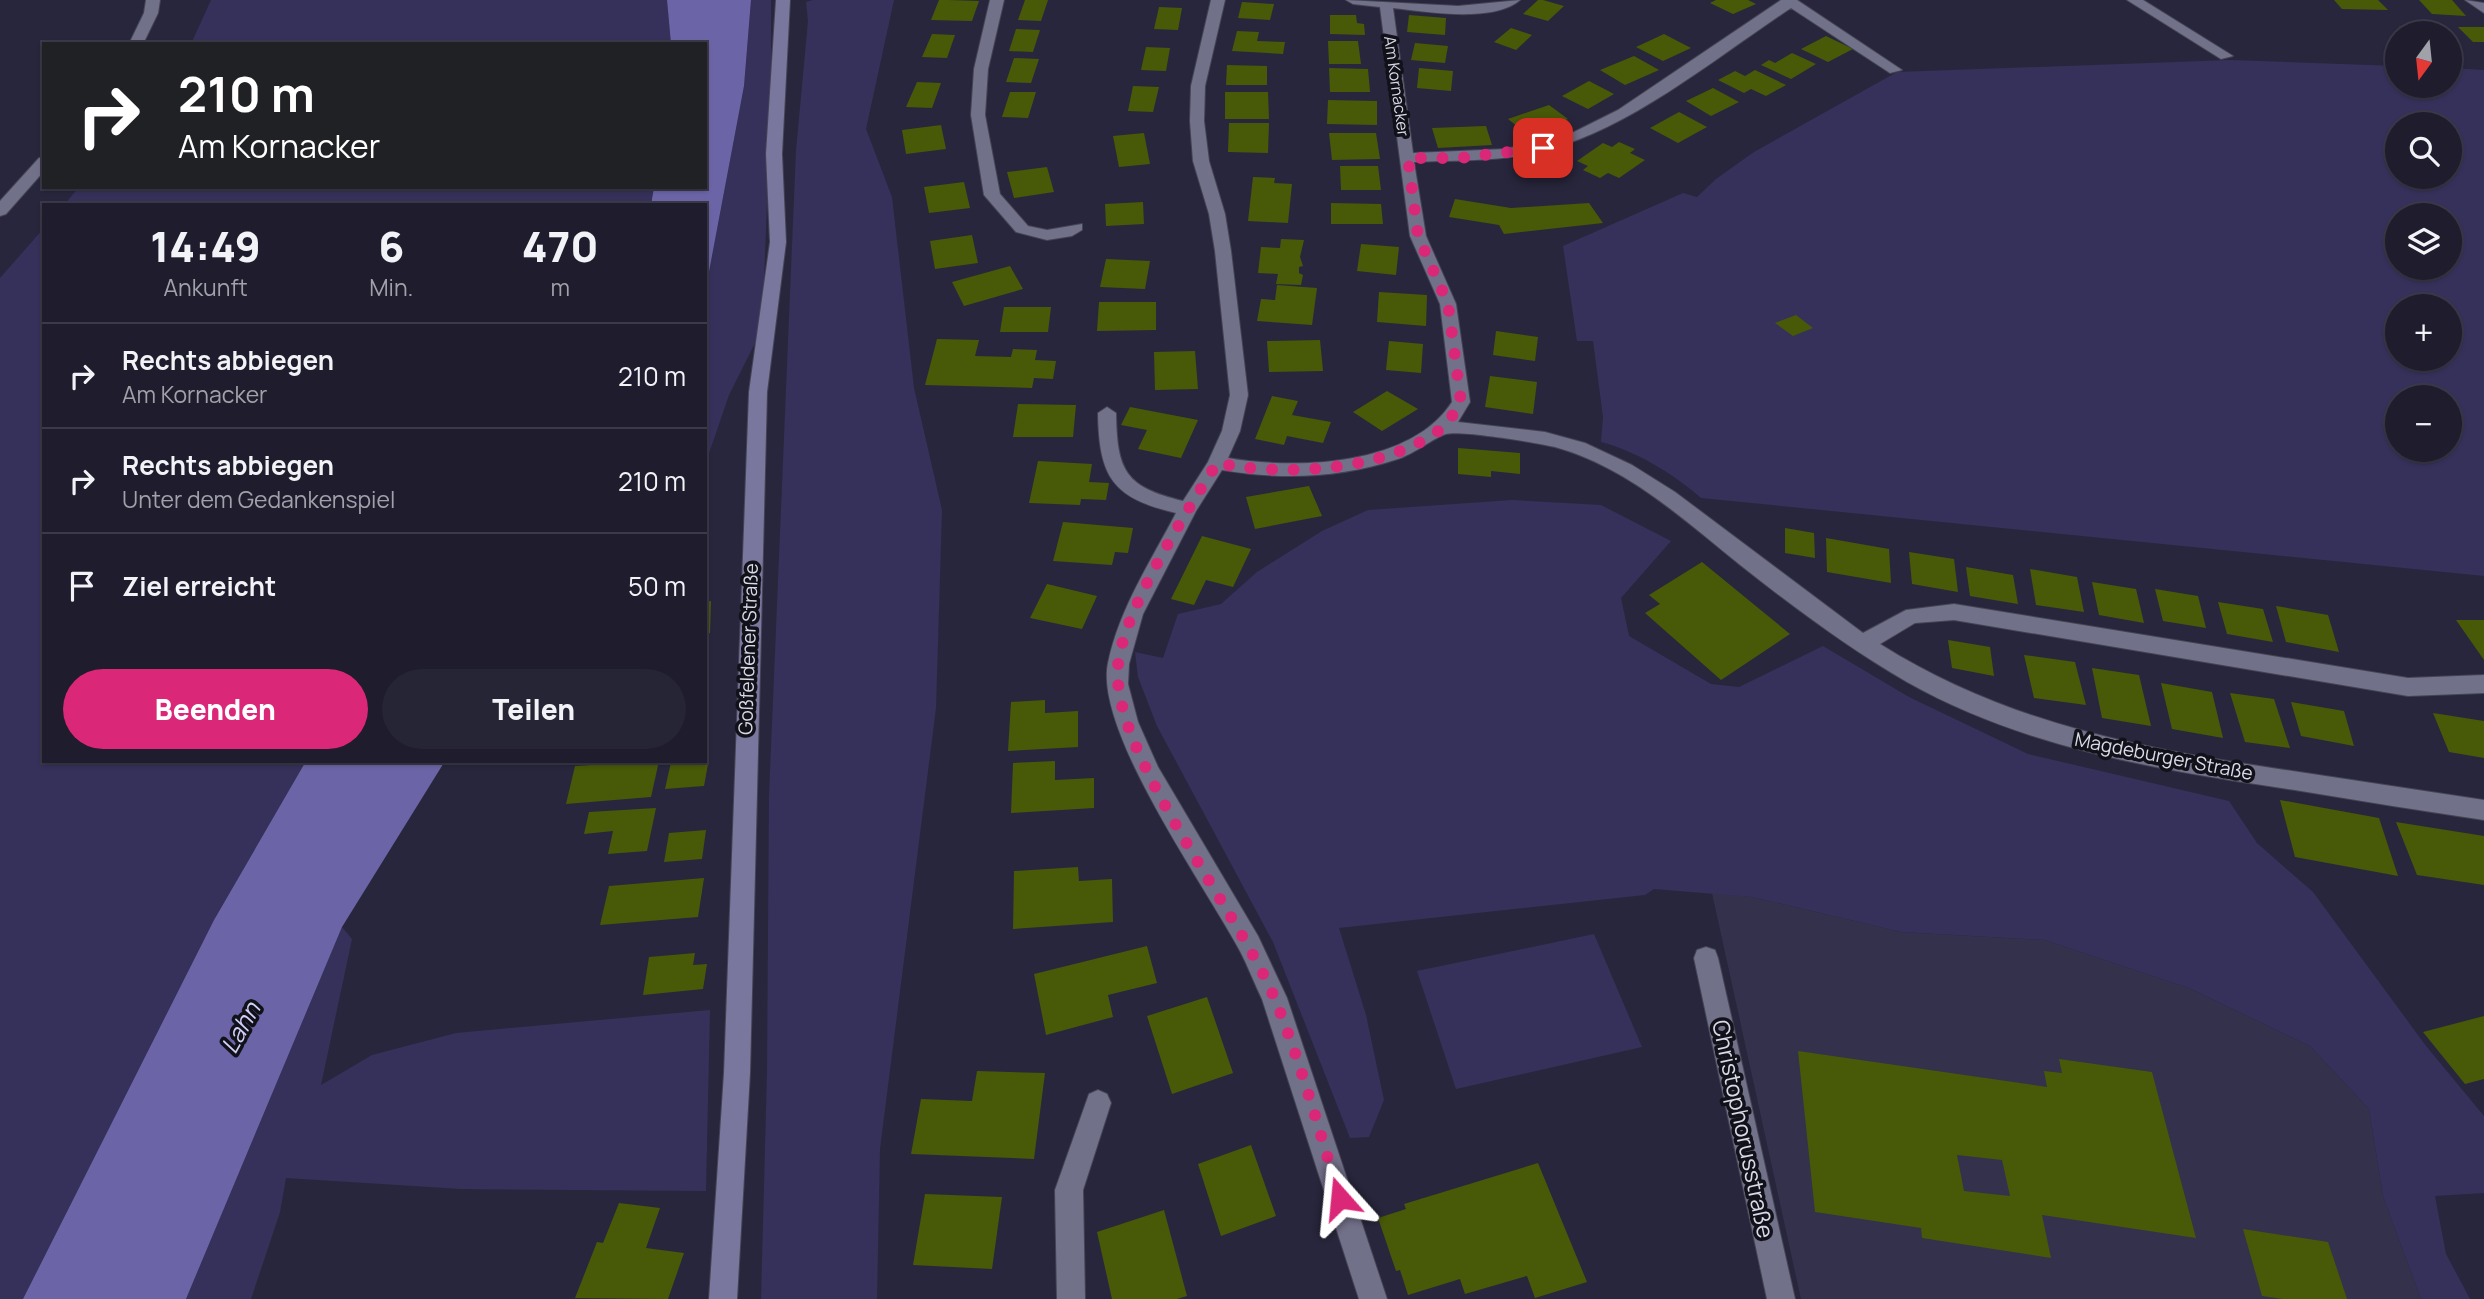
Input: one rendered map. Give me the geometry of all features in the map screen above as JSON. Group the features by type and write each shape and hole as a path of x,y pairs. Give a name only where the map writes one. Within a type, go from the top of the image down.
{"main road":[{"name":"Goßfeldener Straße","path":"723,1299 737,1073 758,393 778,242 774,154 783,0"}],"street":[{"path":"137,42 151,13 153,0"},
{"path":"997,0 981,69 978,115 992,195 1022,229 1047,235 1066,233 1076,227"},
{"path":"1218,0 1198,86 1197,121 1200,161 1217,214 1223,251 1239,396 1231,431 1217,463 1188,509 1124,637 1118,664 1119,698 1149,772 1249,944 1274,998 1373,1299"},
{"path":"1353,0 1467,8 1497,6 1513,0"},
{"path":"2134,0 2225,56"},
{"path":"2472,0 2484,9"},
{"name":"Am Kornacker","path":"1386,1 1393,71 1418,236 1448,304 1461,402 1444,427"},
{"path":"1408,158 1505,154 1543,148 1575,137 1623,113 1789,1 1895,70"},
{"path":"0,211 42,163"},
{"path":"1107,413 1107,449 1113,473 1128,489 1158,503 1188,509"},
{"path":"1217,463 1247,469 1284,470 1350,462 1399,451 1444,427"},
{"name":"Magdeburger Straße","path":"1444,427 1553,440 1580,448 1640,477 1678,500 1752,562 1863,644 1944,692 2055,733 2208,767 2484,810"},
{"path":"1863,644 1895,621 1910,615 1954,612 2408,687 2484,684"},
{"name":"Christophorusstraße","path":"1706,958 1781,1299"},
{"path":"1071,1299 1069,1190 1098,1103"}],"shaded area":[{"path":"211,0 667,0 671,42 192,42"},
{"path":"751,0 771,0 771,100 763,306 757,339 729,395 707,459 707,282 744,86"},
{"path":"894,0 866,129 892,197 914,388 942,510 936,708 880,1149 877,1299 761,1299 767,1072 769,796 796,150 808,21 806,2"},
{"path":"2230,60 2385,66 2385,98 2462,98 2462,69 2484,70 2484,576 1701,498 1654,464 1601,442 1603,417 1593,341 1577,341 1563,246 1683,193 1697,197 1716,179 1754,152 1897,72"},
{"path":"77,189 654,189 651,203 66,203"},
{"path":"42,230 42,763 305,763 214,920 23,1299 0,1299 0,278"},
{"path":"1512,500 1601,505 1671,541 1621,598 1629,636 1711,684 1739,687 1823,646 1909,697 2028,754 2229,801 2257,843 2313,892 2426,1046 2484,1116 2484,1193 2435,1196 2446,1254 2470,1299 2421,1299 2383,1196 2369,1109 2310,1046 2189,988 2045,940 1901,932 1752,897 1654,889 1645,895 1339,928 1366,1015 1384,1100 1369,1137 1350,1138 1273,942 1157,726 1138,677 1135,652 1163,658 1178,614 1221,604 1257,572 1322,531 1368,510"},
{"path":"1712,893 1752,897 1901,932 2045,940 2189,988 2310,1046 2369,1109 2383,1196 2421,1299 1801,1299"},
{"path":"342,927 352,939 321,1085 372,1055 456,1033 710,1010 706,1191 461,1189 286,1178 280,1212 251,1299 186,1299"},
{"path":"1594,934 1642,1047 1456,1089 1417,971"}],"water":[{"path":"667,0 751,0 744,86 707,282 707,203 651,203 654,189 707,189 707,42 671,42"},
{"name":"Lahn","path":"305,763 444,763 342,927 186,1299 23,1299 214,920"}],"building":[{"path":"939,0 979,1 972,21 931,20"},
{"path":"1025,0 1048,0 1041,21 1018,20"},
{"path":"1538,0 1564,6 1548,21 1523,14"},
{"path":"1716,0 1748,0 1756,4 1733,14 1710,3"},
{"path":"2334,0 2378,0 2388,10 2342,9"},
{"path":"2419,0 2452,0 2466,16 2432,14"},
{"path":"1242,2 1274,4 1270,20 1238,18"},
{"path":"1159,7 1182,8 1178,30 1154,29"},
{"path":"1330,15 1356,15 1357,23 1364,24 1365,35 1330,34"},
{"path":"1409,15 1446,18 1445,35 1407,32"},
{"path":"2462,27 2484,27 2484,42 2473,42 2462,31"},
{"path":"1511,28 1532,35 1516,50 1494,42"},
{"path":"1016,29 1040,30 1033,52 1009,51"},
{"path":"1237,31 1259,32 1257,41 1285,42 1283,54 1232,51"},
{"path":"932,34 955,35 947,58 922,57"},
{"path":"1664,34 1691,48 1663,61 1636,47"},
{"path":"1826,36 1853,49 1828,62 1801,49"},
{"path":"1328,41 1358,41 1361,64 1329,64"},
{"path":"1415,43 1448,46 1445,63 1411,60"},
{"path":"1146,47 1170,48 1166,71 1141,70"},
{"path":"1792,53 1816,64 1791,79 1761,65 1769,60 1775,63"},
{"path":"1634,56 1659,70 1625,85 1600,70"},
{"path":"1014,58 1039,59 1031,83 1006,82"},
{"path":"1227,65 1267,66 1267,85 1226,85"},
{"path":"1329,68 1368,69 1370,92 1330,92"},
{"path":"1419,68 1453,71 1451,91 1417,88"},
{"path":"1755,70 1786,85 1766,96 1751,89 1744,93 1718,80 1735,71 1745,76"},
{"path":"1589,81 1614,94 1588,109 1562,96"},
{"path":"917,82 941,83 932,108 906,107"},
{"path":"1133,86 1159,87 1153,112 1128,111"},
{"path":"1713,88 1739,102 1711,116 1686,101"},
{"path":"1010,92 1036,92 1028,118 1002,117"},
{"path":"1225,92 1268,92 1269,119 1225,119"},
{"path":"1328,100 1377,101 1377,125 1327,124"},
{"path":"1549,105 1568,119 1527,134 1508,119"},
{"path":"1679,112 1707,127 1678,143 1650,128"},
{"path":"1229,123 1269,123 1268,153 1228,152"},
{"path":"941,125 946,149 906,154 902,130"},
{"path":"1486,126 1492,145 1438,148 1432,128"},
{"path":"1144,133 1150,164 1119,167 1113,136"},
{"path":"1329,133 1376,133 1380,159 1332,160"},
{"path":"1619,142 1635,149 1630,153 1645,160 1619,178 1608,173 1600,178 1583,170 1588,166 1577,161 1603,143 1612,147"},
{"path":"1340,166 1378,166 1381,190 1341,190"},
{"path":"1047,167 1054,192 1014,198 1007,172"},
{"path":"1253,177 1275,178 1274,183 1292,184 1288,223 1248,221"},
{"path":"964,182 970,208 929,213 924,187"},
{"path":"1455,199 1511,208 1589,203 1603,223 1504,234 1499,225 1449,217"},
{"path":"1143,202 1144,224 1106,226 1105,204"},
{"path":"1331,203 1381,204 1383,224 1331,224"},
{"path":"972,235 978,263 935,269 930,241"},
{"path":"1281,239 1304,240 1300,257 1303,266 1299,267 1299,273 1303,275 1301,285 1276,284 1278,274 1258,273 1261,247 1280,248"},
{"path":"1361,244 1399,247 1396,275 1357,271"},
{"path":"1106,259 1150,261 1145,289 1100,287"},
{"path":"1010,266 1023,289 964,306 952,282"},
{"path":"1277,285 1317,288 1312,325 1257,321 1261,299 1275,300"},
{"path":"1379,292 1427,295 1426,326 1377,322"},
{"path":"1099,302 1156,302 1156,330 1097,331"},
{"path":"1004,307 1051,307 1048,332 1000,332"},
{"path":"1796,315 1813,328 1793,336 1775,323"},
{"path":"1496,331 1538,337 1535,361 1493,355"},
{"path":"937,339 979,340 975,356 1011,357 1013,349 1037,350 1035,360 1056,361 1053,379 1034,378 1032,388 925,385"},
{"path":"1320,340 1323,371 1269,372 1267,341"},
{"path":"1389,341 1423,344 1421,373 1386,370"},
{"path":"1195,351 1198,389 1155,390 1154,352"},
{"path":"1490,376 1537,382 1533,414 1485,407"},
{"path":"1387,391 1418,409 1382,431 1353,412"},
{"path":"1272,396 1298,401 1292,415 1331,422 1323,443 1287,436 1284,445 1255,439"},
{"path":"1018,404 1076,405 1073,437 1013,437"},
{"path":"1130,407 1198,420 1181,458 1138,449 1147,430 1121,425"},
{"path":"1458,448 1520,453 1520,474 1491,471 1491,477 1458,474"},
{"path":"1038,461 1092,464 1089,482 1109,483 1106,500 1081,499 1080,505 1029,503"},
{"path":"1309,486 1322,516 1255,529 1246,497"},
{"path":"1063,522 1133,528 1128,553 1115,552 1112,565 1053,561"},
{"path":"1785,528 1814,533 1815,558 1785,553"},
{"path":"1202,536 1251,549 1233,587 1206,580 1194,605 1171,599"},
{"path":"1826,538 1889,549 1891,583 1827,572"},
{"path":"1909,552 1954,559 1958,592 1912,584"},
{"path":"1702,562 1790,634 1721,680 1645,613 1660,604 1649,595"},
{"path":"1966,567 2013,575 2018,604 1970,596"},
{"path":"2030,569 2077,577 2084,612 2036,605"},
{"path":"2092,582 2136,589 2144,623 2099,615"},
{"path":"1047,584 1097,596 1082,629 1030,618"},
{"path":"2155,589 2198,596 2206,628 2163,621"},
{"path":"711,601 710,633 707,634 707,602"},
{"path":"2218,602 2263,609 2273,642 2227,634"},
{"path":"2276,606 2328,615 2339,652 2286,642"},
{"path":"2456,620 2484,620 2484,660"},
{"path":"1948,640 1990,647 1994,676 1952,668"},
{"path":"2024,655 2075,662 2086,705 2034,698"},
{"path":"2092,668 2139,675 2151,726 2102,718"},
{"path":"2161,683 2212,692 2223,738 2172,729"},
{"path":"2230,693 2274,699 2290,748 2245,742"},
{"path":"1045,700 1045,713 1078,711 1078,747 1008,751 1011,702"},
{"path":"2291,702 2344,711 2354,746 2301,736"},
{"path":"2433,713 2484,721 2484,758 2449,752"},
{"path":"709,759 704,786 665,789 671,763 707,763"},
{"path":"1055,761 1055,780 1094,778 1094,808 1011,813 1013,763"},
{"path":"659,763 651,797 566,804 575,766"},
{"path":"2280,800 2379,818 2398,876 2295,857"},
{"path":"656,808 647,851 608,854 613,831 584,834 589,812"},
{"path":"2396,822 2484,836 2484,885 2417,875"},
{"path":"706,830 702,859 664,862 669,833"},
{"path":"1078,867 1079,881 1112,879 1113,922 1013,929 1014,871"},
{"path":"704,878 698,917 600,925 609,886"},
{"path":"1147,946 1157,983 1108,995 1113,1017 1046,1035 1034,974"},
{"path":"695,953 693,965 707,964 703,989 643,995 649,957"},
{"path":"1207,997 1233,1073 1172,1094 1147,1016"},
{"path":"2484,1016 2484,1079 2465,1084 2423,1032"},
{"path":"1798,1051 2047,1087 2044,1071 2062,1073 2059,1059 2152,1072 2196,1238 2042,1215 2051,1258 1922,1238 1921,1228 1815,1212","holes":["1957,1155 2002,1160 2010,1196 1964,1191"]},
{"path":"977,1071 1045,1073 1034,1159 911,1154 921,1099 972,1101"},
{"path":"1251,1145 1276,1216 1221,1236 1198,1164"},
{"path":"1538,1163 1587,1282 1535,1298 1527,1276 1465,1294 1460,1279 1408,1295 1400,1270 1396,1271 1378,1218 1406,1209 1404,1204"},
{"path":"925,1194 1002,1197 992,1269 913,1265"},
{"path":"619,1203 660,1208 646,1248 684,1253 668,1299 575,1298 597,1242 603,1243"},
{"path":"1164,1210 1187,1296 1177,1299 1112,1299 1097,1232"},
{"path":"2243,1229 2328,1242 2347,1299 2283,1299 2262,1296"}],"route":[{"path":"1340,1198 1274,998 1249,944 1165,802 1137,748 1119,698 1118,664 1133,614 1188,509 1217,463 1247,469 1284,470 1364,460 1399,451 1444,427 1461,402 1448,304 1418,236 1408,158 1459,158 1543,148"}]}
